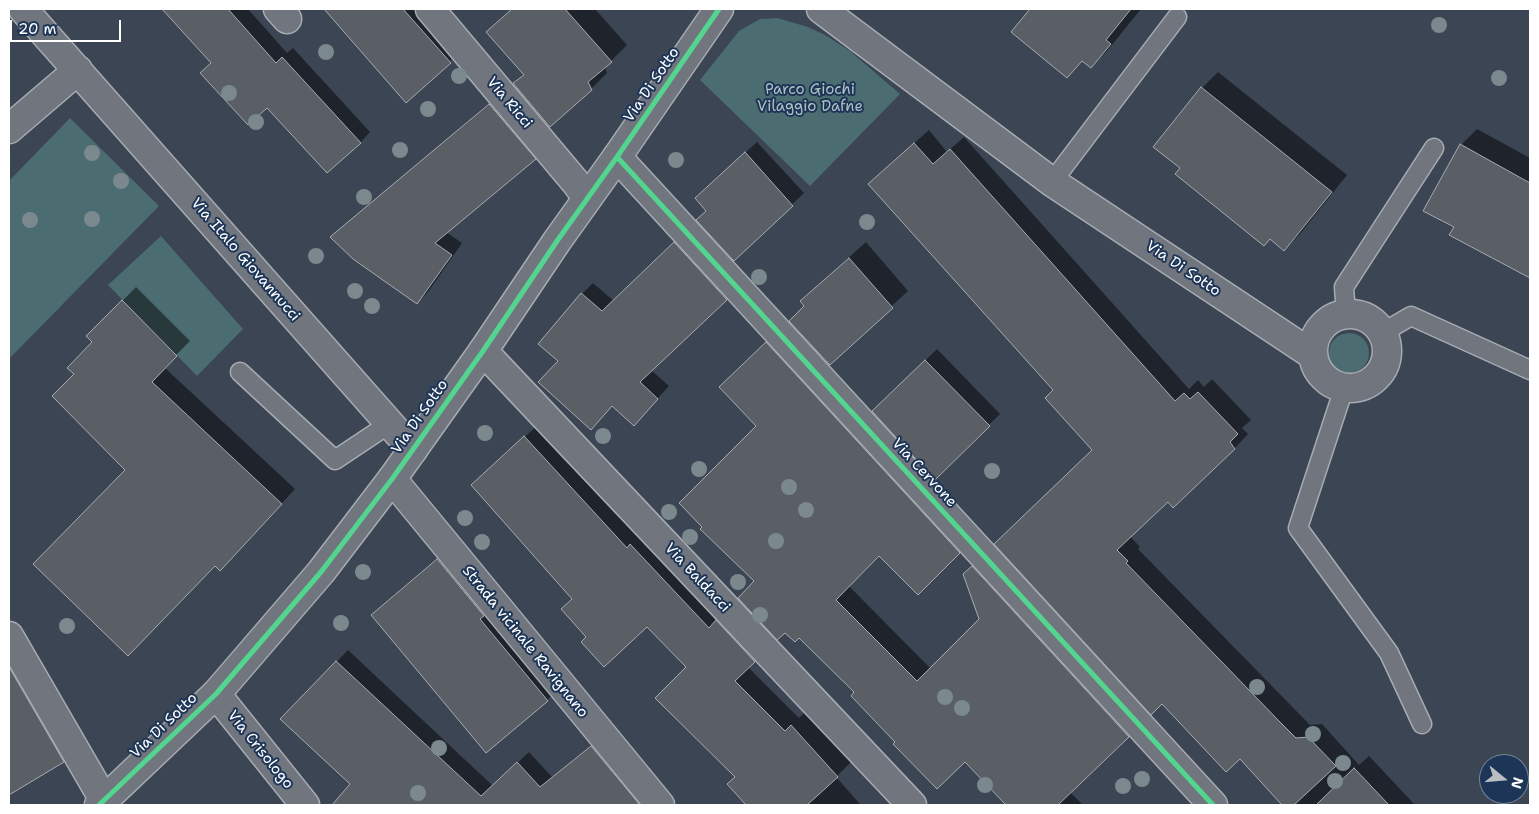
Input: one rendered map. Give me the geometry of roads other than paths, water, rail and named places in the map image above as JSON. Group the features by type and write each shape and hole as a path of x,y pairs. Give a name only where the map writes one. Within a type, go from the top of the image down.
{"street":[{"name":"Via Italo Giovannucci","path":"23,9 412,450"},
{"name":"Via Ricci","path":"430,9 587,198"},
{"name":"Via Di Sotto","path":"102,803 216,694 321,572 392,479 483,351 587,198 617,158 720,9"},
{"name":"Via Di Sotto","path":"822,9 1052,182 1313,355"},
{"path":"9,129 78,70"},
{"name":"Via Cervone","path":"617,158 1213,805"},
{"path":"1346,314 1367,318 1376,324 1382,333 1386,344 1387,356 1384,368 1377,377 1367,384 1355,388 1344,388 1332,384 1323,377 1316,367 1313,355 1318,333 1325,324 1335,318 1346,314"},
{"name":"Via Baldacci","path":"483,351 912,805"},
{"name":"Strada vicinale Ravignano","path":"392,479 660,805"},
{"path":"9,636 102,803"},
{"name":"Via Crisologo","path":"216,694 305,805"}],"lane":[{"path":"1052,182 1177,18"},
{"path":"1346,314 1344,287 1434,148"},
{"path":"1382,333 1411,316 1530,370"},
{"path":"240,372 335,460 389,424"},
{"path":"1344,388 1298,528 1389,653 1422,724"}],"park label":[{"name":"Parco Giochi Vilaggio Dafne","path":"810,98"}]}
